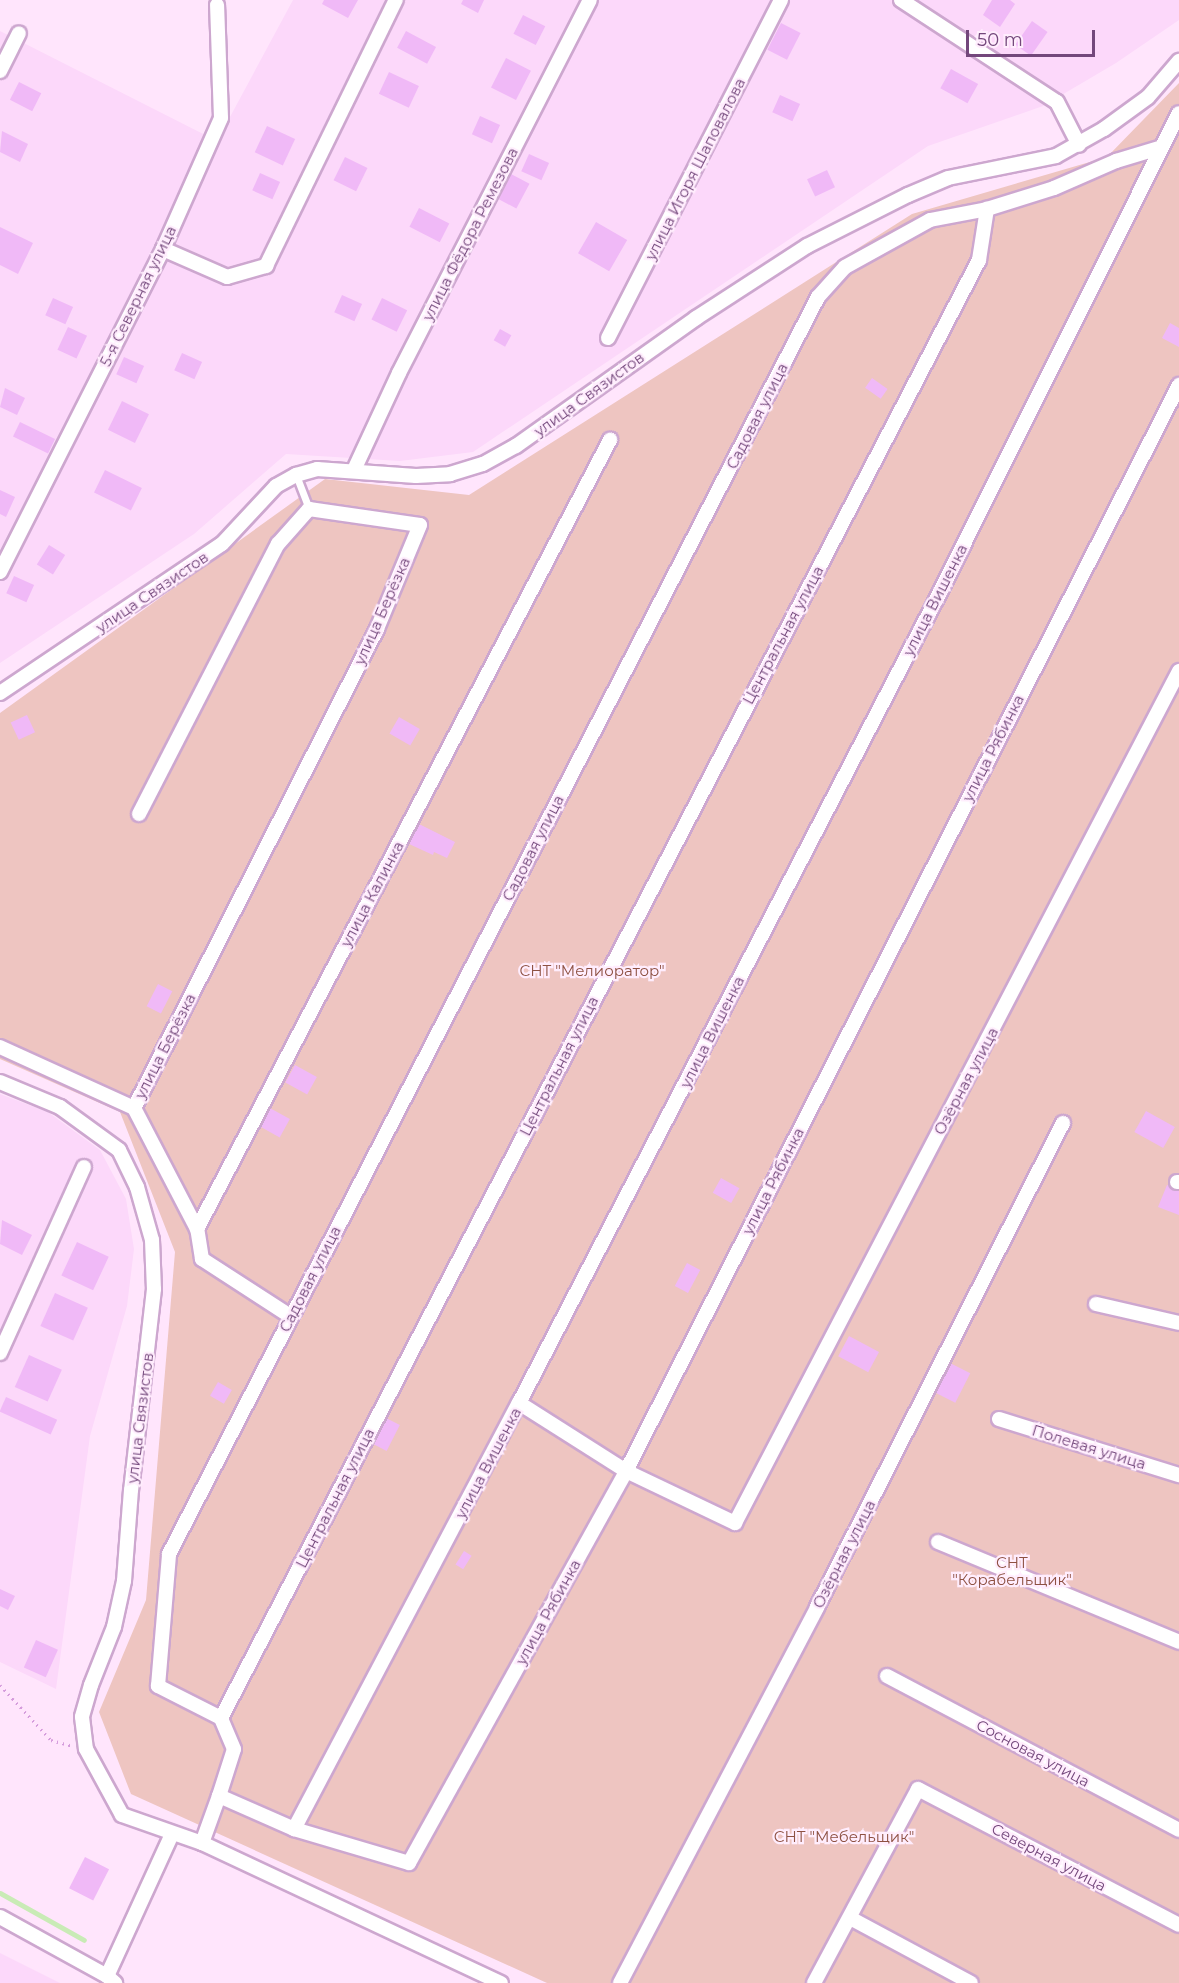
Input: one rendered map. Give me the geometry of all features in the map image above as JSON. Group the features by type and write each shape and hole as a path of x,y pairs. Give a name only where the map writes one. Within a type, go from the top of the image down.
{"street":[{"path":"163,249 227,277 266,266 396,0"},
{"name":"улица Фёдора Ремезова","path":"354,470 399,373 590,0"},
{"name":"улица Игоря Шаповалова","path":"608,338 781,0"},
{"path":"901,0 1057,102 1079,145"},
{"name":"5-я Северная улица","path":"0,572 163,249 221,118 216,5"},
{"path":"0,71 19,33"},
{"name":"улица Связистов","path":"0,693 222,544 276,486 296,475 317,469 416,476 450,474 483,464 516,446 696,318 807,246 908,195 948,178 1056,156 1079,145 1148,97 1179,61"},
{"name":"улица Вишенка","path":"294,1829 519,1404 936,600 1145,186 1159,148 1179,113"},
{"name":"Садовая улица","path":"221,1718 158,1686 169,1554 818,297 844,267 930,220 987,209 1054,188 1116,161 1159,148"},
{"name":"Центральная улица","path":"221,1718 979,260 987,209"},
{"name":"улица Рябинка","path":"294,1829 409,1863 626,1471 1179,386"},
{"name":"улица Калинка","path":"197,1229 610,440"},
{"path":"139,814 278,544 309,509"},
{"name":"улица Берёзка","path":"134,1108 377,628 420,525 309,509"},
{"name":"Озёрная улица","path":"626,1471 735,1523 1179,671"},
{"name":"улица Берёзка","path":"0,1047 134,1108 197,1229"},
{"name":"улица Связистов","path":"0,1082 60,1107 120,1149 137,1187 152,1240 154,1289 131,1490 124,1581 114,1627 91,1684 82,1717 86,1749 122,1815 172,1834"},
{"name":"Озёрная улица","path":"620,1983 812,1617 1063,1123"},
{"path":"0,1353 84,1167"},
{"path":"197,1229 202,1259 290,1316"},
{"path":"1096,1304 1179,1323"},
{"path":"519,1404 626,1471"},
{"name":"Полевая улица","path":"999,1419 1179,1475"},
{"path":"938,1542 1179,1642"},
{"name":"Сосновая улица","path":"887,1676 1179,1830"},
{"path":"201,1843 234,1749 221,1718"},
{"name":"Северная улица","path":"850,1918 918,1789 1179,1925"},
{"path":"219,1796 294,1829"},
{"path":"0,1917 111,1979 172,1834 201,1843 501,1983"},
{"path":"814,1983 850,1918 971,1983"}],"lane":[{"path":"296,475 309,509"}],"path":[{"path":"0,1685 51,1740 86,1749"}],"shaded area":[{"path":"293,0 1179,0 1179,20 1116,63 1043,106 928,146 473,452 400,461 286,454 194,534 0,663 0,31 217,141"},
{"path":"0,1094 48,1112 100,1150 126,1199 134,1249 127,1306 90,1436 56,1689 0,1662"},
{"path":"0,1953 60,1983 0,1983"}],"green space":[{"name":"СНТ \"Мелиоратор\"","path":"1179,83 1179,1983 547,1983 131,1794 99,1712 146,1600 175,1252 120,1112 0,1059 0,713 325,479 469,495 912,214 1107,157"}],"building":[{"path":"324,0 358,0 348,18 322,4"},
{"path":"463,0 484,0 478,13 461,4"},
{"path":"992,0 1010,0 1015,4 1000,27 983,15"},
{"path":"523,15 545,26 536,45 513,34"},
{"path":"1032,21 1048,32 1031,56 1015,45"},
{"path":"781,23 801,33 787,60 767,50"},
{"path":"406,31 436,47 427,64 397,48"},
{"path":"506,58 531,71 516,100 491,87"},
{"path":"951,69 978,84 967,103 940,88"},
{"path":"389,72 419,86 409,108 379,94"},
{"path":"19,82 41,93 32,111 10,100"},
{"path":"780,95 800,104 792,121 772,112"},
{"path":"480,116 500,125 492,143 472,134"},
{"path":"267,126 295,139 283,165 255,152"},
{"path":"2,131 28,144 20,162 0,152"},
{"path":"529,154 549,163 541,180 521,171"},
{"path":"345,157 367,168 356,191 334,180"},
{"path":"827,170 835,187 815,197 807,179"},
{"path":"260,173 280,182 272,199 252,190"},
{"path":"511,174 530,184 516,209 498,199"},
{"path":"419,208 449,223 440,242 409,227"},
{"path":"596,222 627,240 609,271 578,253"},
{"path":"0,227 33,243 18,274 0,265"},
{"path":"342,295 362,304 354,321 334,312"},
{"path":"53,298 73,307 65,324 45,315"},
{"path":"382,298 407,310 397,332 371,320"},
{"path":"1170,323 1179,328 1179,347 1162,338"},
{"path":"68,327 87,336 76,359 57,350"},
{"path":"500,329 511,335 505,347 494,340"},
{"path":"182,353 202,362 194,379 174,370"},
{"path":"124,357 144,366 136,383 116,374"},
{"path":"872,378 888,389 881,399 865,388"},
{"path":"5,388 25,398 17,415 0,407"},
{"path":"122,401 149,414 135,443 108,430"},
{"path":"20,422 55,439 48,453 13,436"},
{"path":"105,470 142,488 131,510 94,492"},
{"path":"0,490 15,497 6,517 0,514"},
{"path":"49,545 65,555 53,575 37,565"},
{"path":"14,576 34,585 26,602 6,593"},
{"path":"27,715 35,732 19,740 11,723"},
{"path":"399,717 420,729 410,745 390,733"},
{"path":"419,824 455,842 447,858 434,852 433,855 409,844"},
{"path":"158,984 172,991 161,1014 147,1006"},
{"path":"295,1065 317,1077 307,1095 285,1082"},
{"path":"268,1107 290,1119 280,1137 258,1125"},
{"path":"1146,1111 1175,1127 1163,1148 1134,1132"},
{"path":"721,1178 739,1188 731,1203 713,1193"},
{"path":"1167,1185 1179,1189 1179,1215 1158,1207"},
{"path":"2,1220 32,1235 22,1255 0,1244"},
{"path":"77,1242 109,1257 93,1290 61,1276"},
{"path":"687,1263 700,1270 688,1293 675,1286"},
{"path":"55,1293 88,1308 73,1341 40,1326"},
{"path":"849,1336 879,1352 868,1372 838,1356"},
{"path":"29,1355 62,1370 48,1402 15,1387"},
{"path":"948,1362 970,1373 955,1403 933,1391"},
{"path":"218,1382 232,1390 224,1404 210,1396"},
{"path":"6,1397 57,1420 51,1434 0,1412"},
{"path":"382,1416 400,1425 387,1451 369,1442"},
{"path":"464,1551 472,1556 463,1569 456,1565"},
{"path":"0,1589 15,1596 8,1610 0,1606"},
{"path":"36,1640 58,1650 46,1677 24,1667"},
{"path":"85,1857 109,1869 93,1900 69,1888"}],"waterway":[{"path":"0,1893 84,1940"}],"park label":[{"name":"СНТ \"Корабельщик\"","path":"1012,1570"},
{"name":"СНТ \"Мебельщик\"","path":"844,1837"}]}
